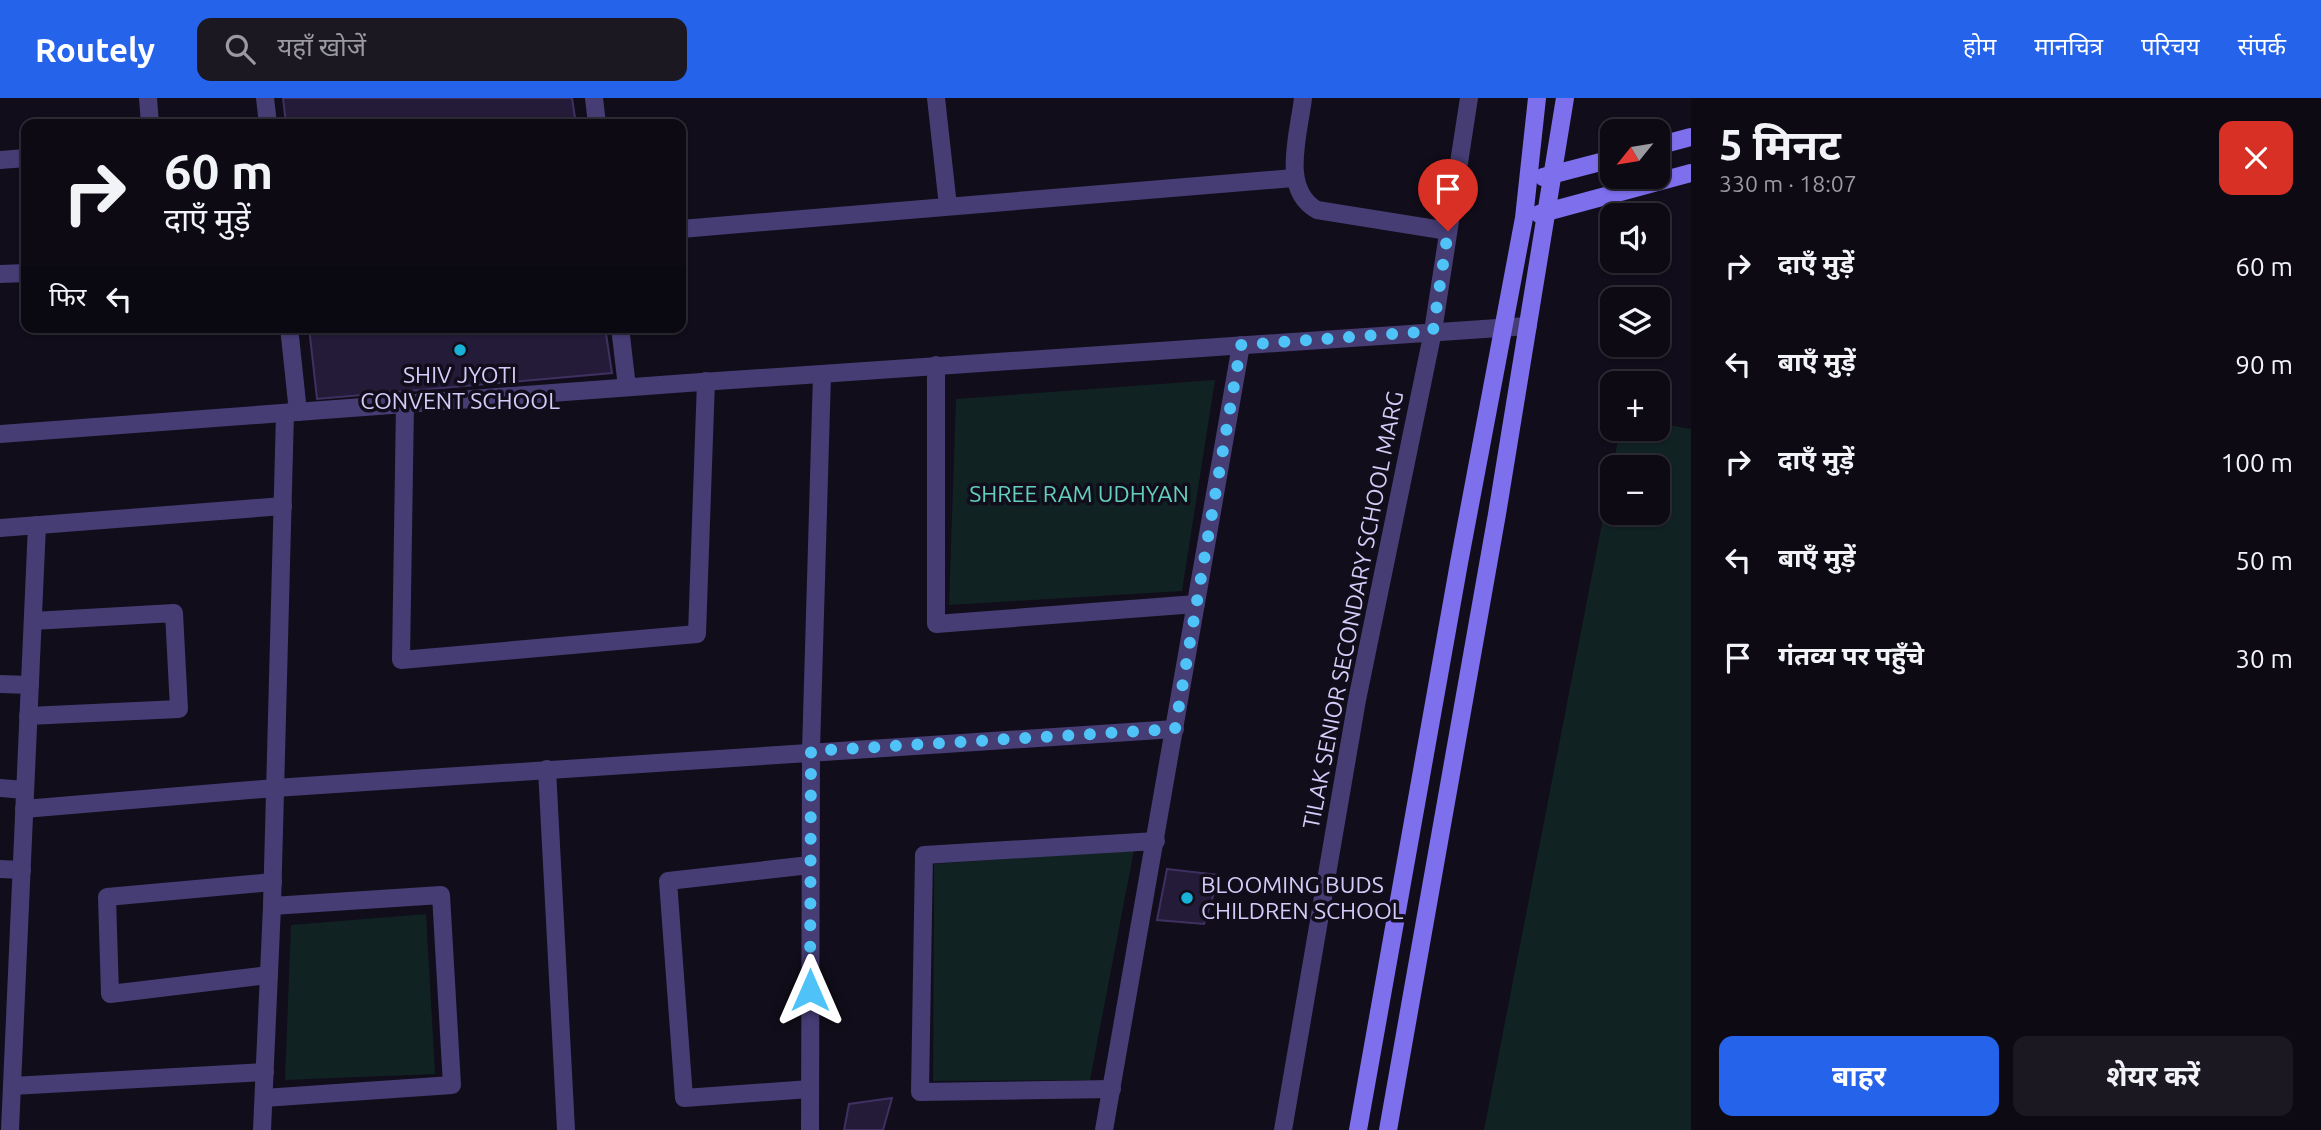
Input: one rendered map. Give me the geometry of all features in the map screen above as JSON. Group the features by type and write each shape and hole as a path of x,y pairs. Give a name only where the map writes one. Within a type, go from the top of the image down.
{"street":[{"path":"148,98 150,119"},
{"path":"265,98 267,119"},
{"path":"594,98 596,119"},
{"path":"936,98 948,206"},
{"path":"1303,98 1293,178 1305,203 1317,210 1448,231"},
{"name":"TILAK SENIOR SECONDARY SCHOOL MARG","path":"1283,1130 1357,700 1433,331 1469,98"},
{"path":"1358,1130 1459,562 1524,218 1537,98"},
{"path":"1388,1130 1497,514 1565,98"},
{"path":"1670,143 1691,137"},
{"path":"0,160 21,158"},
{"path":"1530,180 1600,162"},
{"path":"1524,218 1691,173"},
{"path":"686,229 1293,178"},
{"path":"0,274 21,273"},
{"path":"0,434 936,365 1528,326"},
{"path":"262,1130 273,882 283,506 291,412 289,333"},
{"path":"621,333 627,387"},
{"path":"1104,1130 1241,345"},
{"path":"936,365 936,624 1196,604"},
{"path":"810,1130 811,751 822,374"},
{"path":"405,404 401,660 697,634 706,382"},
{"path":"0,528 283,506"},
{"path":"10,1130 12,1086 9,967 22,870 37,525"},
{"path":"28,716 179,709 174,613 33,621"},
{"path":"0,684 30,685"},
{"path":"24,809 547,769 1175,729"},
{"path":"547,769 566,1130"},
{"path":"0,789 25,790"},
{"path":"1112,1089 920,1092 924,855 1156,841"},
{"path":"810,865 668,881 684,1098 810,1089"},
{"path":"0,869 22,870"},
{"path":"269,975 110,993 107,897 273,882"},
{"path":"264,1098 452,1085 441,895 272,906"},
{"path":"12,1086 265,1072"}],"green space":[{"name":"SHREE RAM UDHYAN","path":"1215,380 1182,591 949,605 956,399"},
{"path":"1670,425 1691,429 1691,1130 1484,1130 1602,525 1670,525 1670,455 1615,455 1618,441 1670,441"},
{"path":"1134,850 1090,1080 933,1081 934,864"},
{"path":"426,914 435,1074 285,1080 291,925"}],"building":[{"path":"283,98 572,98 575,119 285,119"},
{"name":"SHIV JYOTI CONVENT SCHOOL","path":"310,333 606,333 612,373 317,399"},
{"name":"BLOOMING BUDS CHILDREN SCHOOL","path":"1167,869 1220,875 1204,924 1157,920"},
{"path":"892,1098 883,1130 844,1130 849,1104"}],"place":[{"name":"SHIV JYOTI CONVENT SCHOOL","path":"460,350"},
{"name":"BLOOMING BUDS CHILDREN SCHOOL","path":"1187,898"}],"route":[{"path":"810,990 811,751 1175,729 1241,345 1433,331 1448,231"}]}
